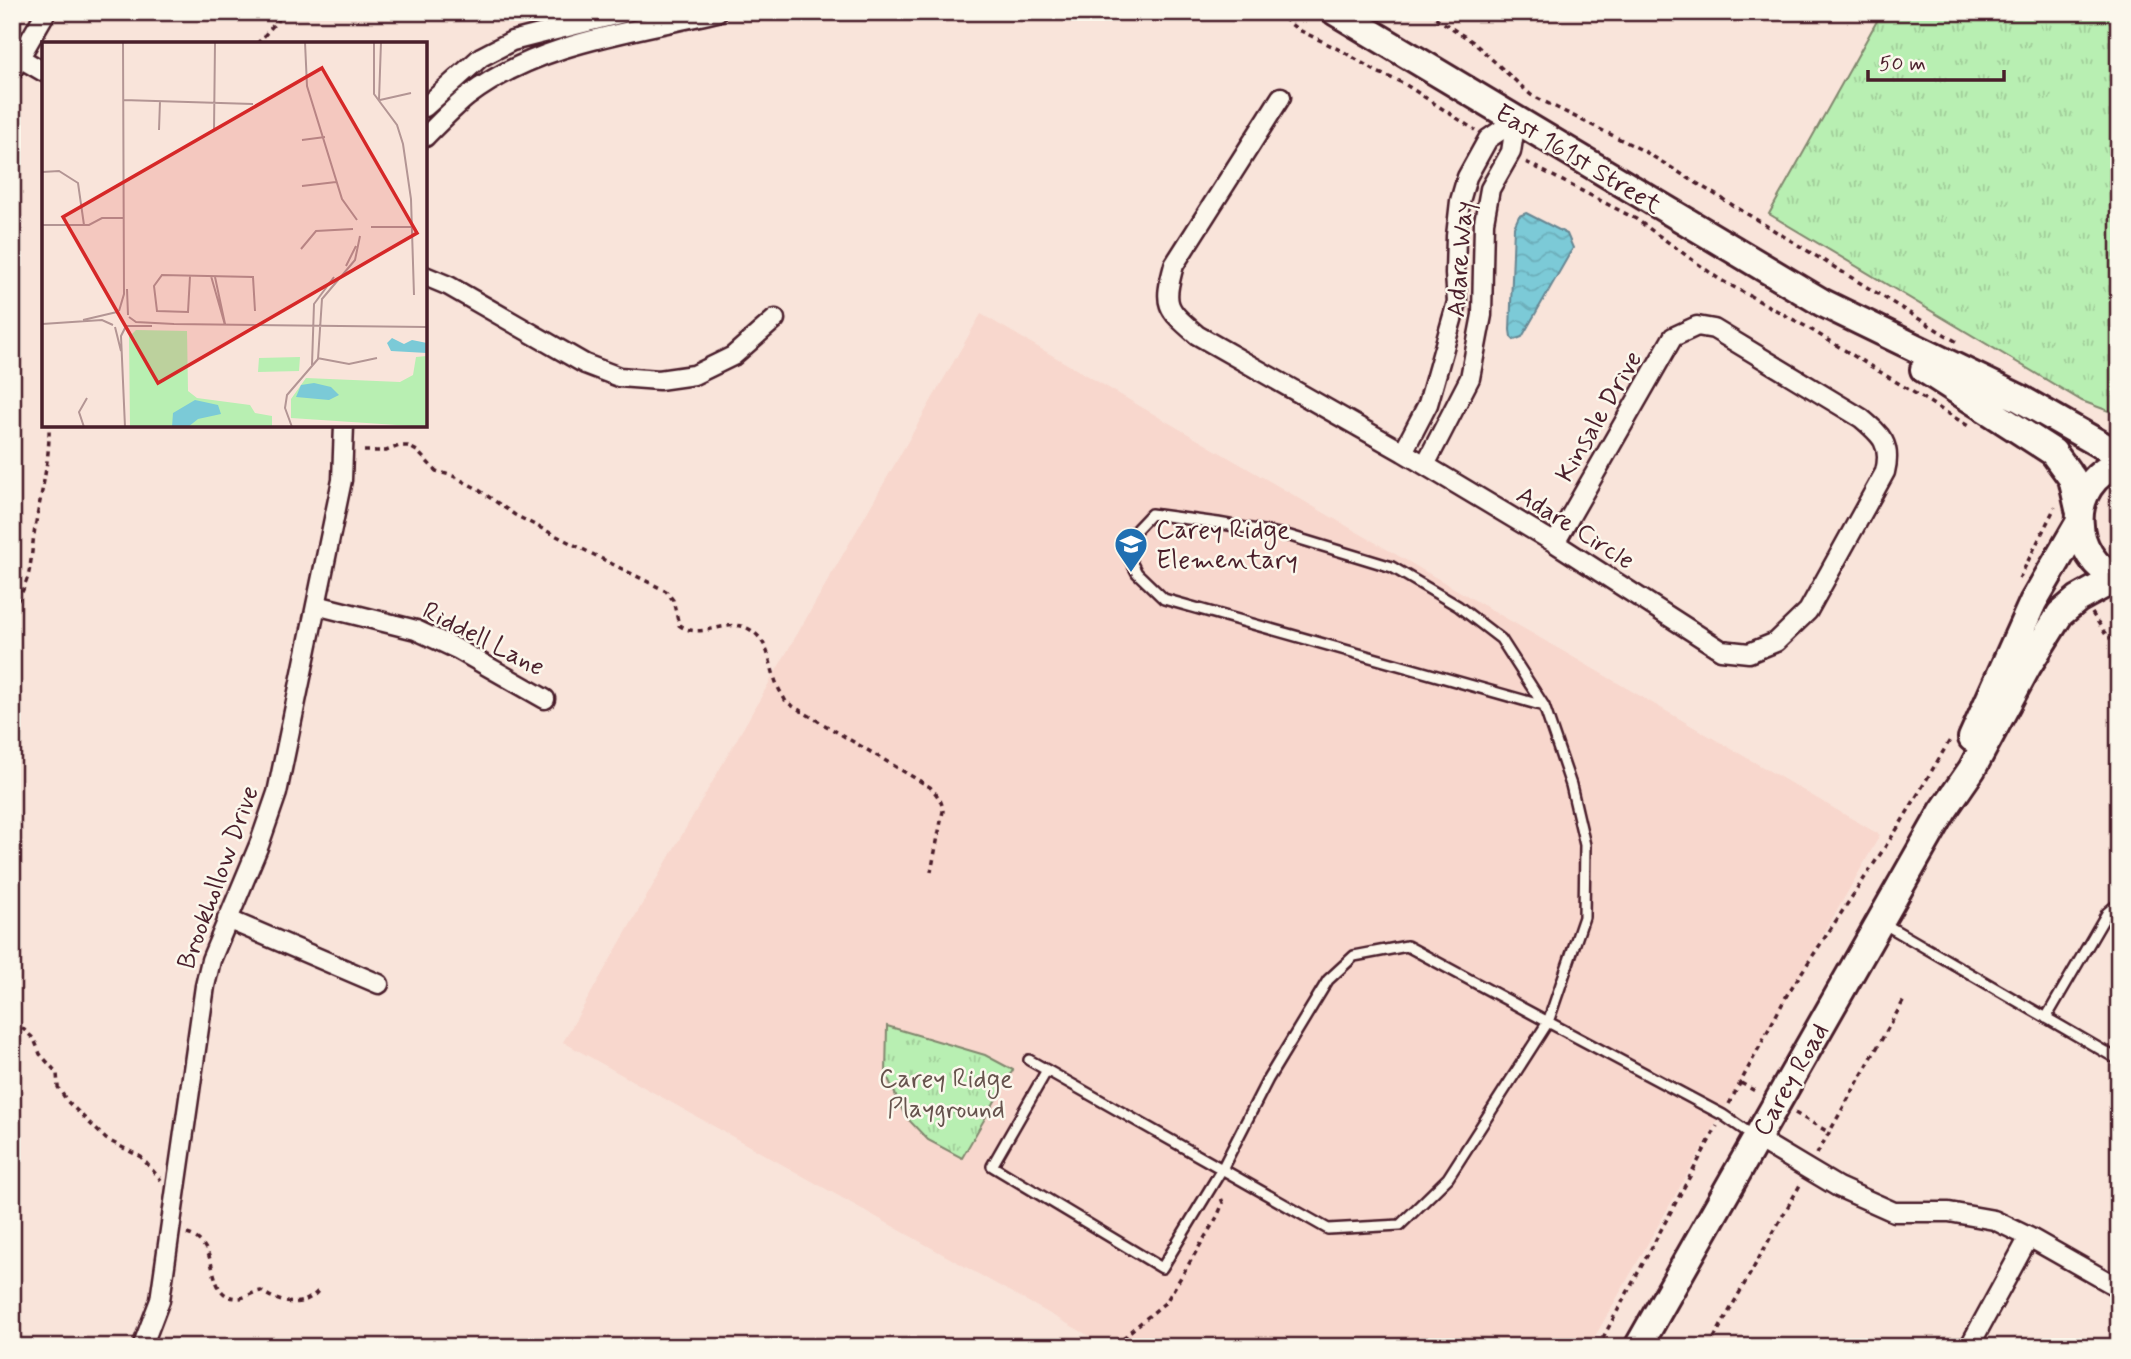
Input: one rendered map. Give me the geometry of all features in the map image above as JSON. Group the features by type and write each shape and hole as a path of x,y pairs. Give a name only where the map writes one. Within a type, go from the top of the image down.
{"street":[{"path":"42,72 16,65 46,12"},
{"path":"427,105 481,57 512,41 627,12"},
{"name":"East 161st Street","path":"1336,12 1824,303 2053,452 2072,478 2072,512 2082,541 2101,569 2117,578"},
{"path":"427,135 466,97 516,67 570,46 709,13"},
{"name":"Adare Circle","path":"1281,97 1174,265 1166,293 1173,314 1197,335 1403,452 1555,543 1721,650 1749,653 1776,642 1808,611 1885,472 1889,457 1887,446 1861,418 1714,328 1696,326"},
{"name":"Adare Way","path":"1403,452 1428,404 1457,302 1454,274 1456,236 1460,201 1467,177 1488,139 1516,120"},
{"name":"Adare Way","path":"1425,465 1470,379 1482,315 1484,222 1490,189 1511,152 1516,120"},
{"path":"427,276 585,363 619,377 659,380 694,375 733,356 775,319"},
{"name":"East 161st Street","path":"1824,303 2019,398 2119,455"},
{"name":"Kinsale Drive","path":"1555,543 1673,337 1696,326"},
{"name":"Brookhollow Drive","path":"142,1347 159,1300 205,986 211,960 259,845 277,793 342,480 345,458 344,427"},
{"name":"Carey Road","path":"1943,811 1995,683 2072,512 2096,477 2119,464"},
{"name":"Carey Road","path":"1637,1347 1943,811 1972,769 2027,667 2060,614 2078,599 2117,578"},
{"name":"Riddell Lane","path":"316,605 416,630 457,649 545,699"},
{"path":"227,919 379,984"},
{"path":"1756,1138 1838,1187 1894,1212 1949,1212 1994,1220 2119,1288"},
{"path":"1969,1347 2029,1237"}],"lane":[{"path":"561,29 570,46"},
{"path":"472,64 485,84"},
{"path":"1467,177 1490,189"},
{"path":"1029,1059 1328,1228 1400,1225 1448,1178 1548,1023 1584,917 1585,845 1571,785 1544,706 1501,639 1458,606 1392,567 1290,536 1151,514 1134,532 1128,556 1137,573 1164,599 1544,706"},
{"path":"2046,1018 2107,914 2119,906"},
{"path":"1880,922 2119,1060"},
{"path":"1047,1070 992,1166 1162,1268 1222,1169 1268,1079 1328,980 1354,956 1407,946 1723,1115 1756,1138"}],"path":[{"path":"259,42 285,12"},
{"path":"1276,12 1297,29 1403,83 1488,139"},
{"path":"1427,12 1473,42 1531,95 1644,151 1965,347"},
{"path":"1511,152 1532,166 1636,219 1719,279 1805,326 1981,433"},
{"path":"12,610 23,593 31,571 36,523 49,455 49,427"},
{"path":"364,451 386,451 408,446 436,471 453,476 515,515 666,591 673,600 682,628 698,631 740,625 752,630 766,648 778,687 786,702 930,787 937,795 943,811 931,872"},
{"path":"2017,585 2052,515 2072,512"},
{"path":"2090,610 2108,638 2119,637"},
{"path":"1598,1347 1788,993 1899,826 1951,738"},
{"path":"12,1028 21,1027 34,1040 40,1054 57,1073 58,1087 67,1101 106,1139 141,1157 159,1180 176,1184"},
{"path":"1118,1347 1128,1334 1167,1302 1217,1217 1223,1203 1219,1190"},
{"path":"171,1230 195,1236 202,1242 211,1259 217,1285 225,1294 239,1298 261,1291 273,1300 290,1303 308,1299 319,1290"}],"shaded area":[{"name":"Carey Ridge Elementary","path":"981,314 1880,835 1589,1347 1109,1347 563,1042"}],"green space":[{"path":"1882,12 2119,12 2117,414 2082,401 1769,214"},
{"name":"Carey Ridge Playground","path":"887,1026 985,1055 1013,1070 962,1158 928,1140 905,1116 886,1074"}],"water":[{"path":"1526,213 1567,234 1573,248 1522,337 1514,340 1510,330 1514,227 1519,216"}],"place":[{"name":"Carey Ridge Elementary","path":"1131,574"}]}
